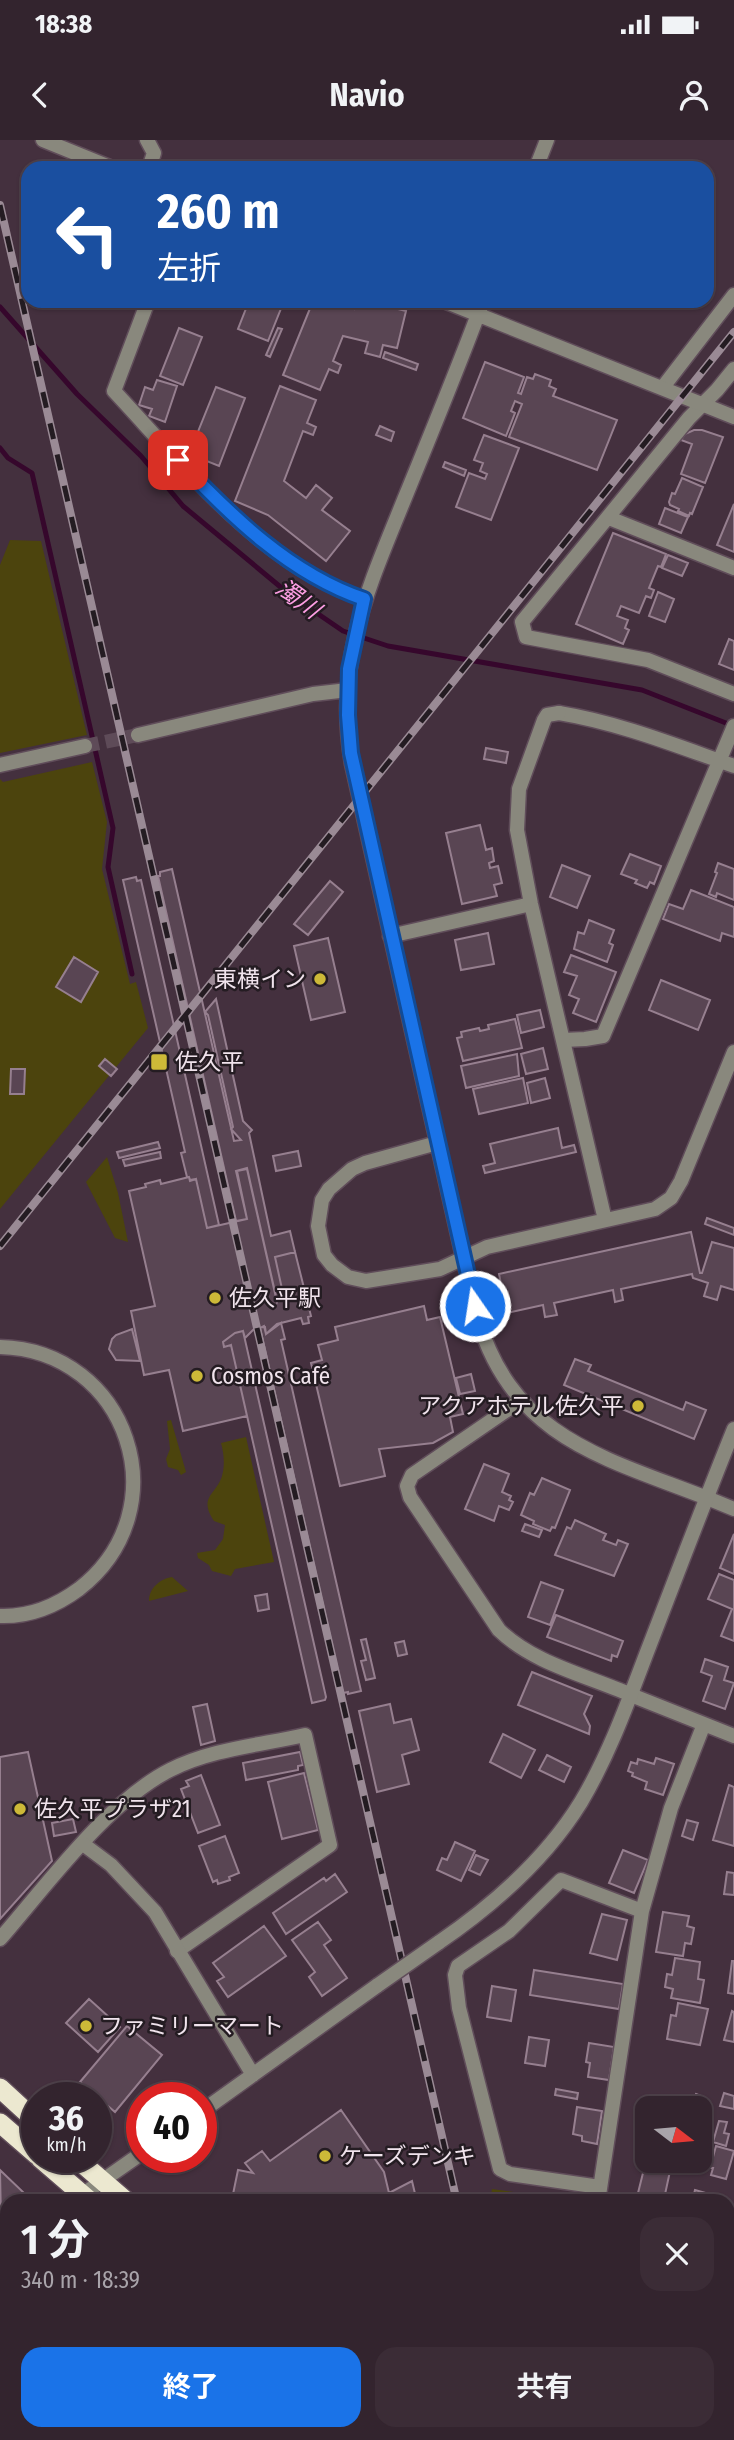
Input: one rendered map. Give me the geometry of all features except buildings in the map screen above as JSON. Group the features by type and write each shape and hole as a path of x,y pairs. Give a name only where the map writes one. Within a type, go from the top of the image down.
{"highway":[{"path":"0,2088 21,2107"},
{"path":"0,2123 21,2142"},
{"path":"55,2173 77,2194"},
{"path":"94,2173 118,2194"}],"street":[{"path":"43,140 95,161"},
{"path":"147,140 154,153 151,161"},
{"path":"539,161 547,140"},
{"path":"663,387 734,295"},
{"path":"145,308 114,391 211,495 243,524 332,588 364,599"},
{"path":"734,417 481,308 364,599 352,649 348,690 351,753 390,936 478,1321 503,1375 520,1401 552,1430 589,1452 734,1509"},
{"path":"734,369 689,418 522,622 526,637 648,660 734,694"},
{"path":"609,518 734,568"},
{"path":"138,735 313,694 348,690"},
{"path":"605,1220 531,904 517,830 519,789 544,720 547,715 559,713 585,717 629,730 734,766"},
{"path":"564,1040 603,1036 731,732"},
{"path":"0,765 85,746"},
{"path":"390,936 531,904"},
{"path":"437,1143 365,1163 339,1179 322,1200 318,1226 324,1255 339,1271 356,1280 366,1281 440,1269 487,1247 654,1209 671,1198 681,1181 734,1054"},
{"path":"0,1347 18,1347 52,1358 78,1373 94,1387 115,1412 135,1475 130,1511 124,1530 116,1546 93,1577 64,1600 32,1613 0,1616"},
{"path":"520,1401 412,1475 407,1486 410,1497 499,1630 510,1641 536,1657 734,1736"},
{"path":"217,2101 489,1905 545,1849 580,1803 604,1757 631,1695 734,1429"},
{"path":"642,1911 561,1881 509,1931 458,1966 455,1975 459,2008 500,2169 510,2174 599,2194 642,1911 671,1808 704,1724"},
{"path":"0,1939 83,1844 141,1787 172,1769 213,1754 305,1735 330,1845 177,1951"},
{"path":"83,1844 111,1865 155,1912 253,2076"},
{"path":"88,2194 126,2164"}],"shaded area":[{"path":"10,540 41,541 87,735 0,753 0,565"},
{"path":"92,762 107,822 102,869 130,984 136,982 148,1028 0,1209 0,779 3,782"},
{"path":"107,1157 128,1242 115,1238 86,1182"},
{"path":"171,1420 186,1472 181,1475 178,1470 168,1467 166,1459 170,1449 167,1421"},
{"path":"246,1437 274,1562 235,1569 231,1576 212,1571 209,1565 198,1558 197,1553 215,1550 223,1539 225,1525 214,1521 208,1507 208,1501 223,1472 221,1443"},
{"path":"172,1577 188,1591 149,1601 156,1585"},
{"path":"492,2189 529,2194 491,2194"}],"waterway":[{"name":"濁川","path":"0,307 77,394 141,456 183,506 289,594 343,631 388,646 642,690 731,725"},
{"path":"0,448 8,458 32,473 113,828 108,867 132,974"}],"tunnel":[{"path":"85,746 138,735"}],"railway":[{"path":"0,205 21,297"},
{"path":"24,308 455,2194"},
{"path":"0,1246 734,332"}],"place":[{"name":"東横イン","path":"320,979"},
{"name":"佐久平","path":"159,1062"},
{"name":"佐久平駅","path":"215,1298"},
{"name":"Cosmos Café","path":"197,1376"},
{"name":"アクアホテル佐久平","path":"638,1406"},
{"name":"佐久平プラザ21","path":"20,1809"},
{"name":"ファミリーマート","path":"86,2026"},
{"name":"ケーズデンキ","path":"325,2156"}],"route":[{"path":"178,460 211,495 276,550 332,588 364,599 349,669 351,753 475,1306"}]}
